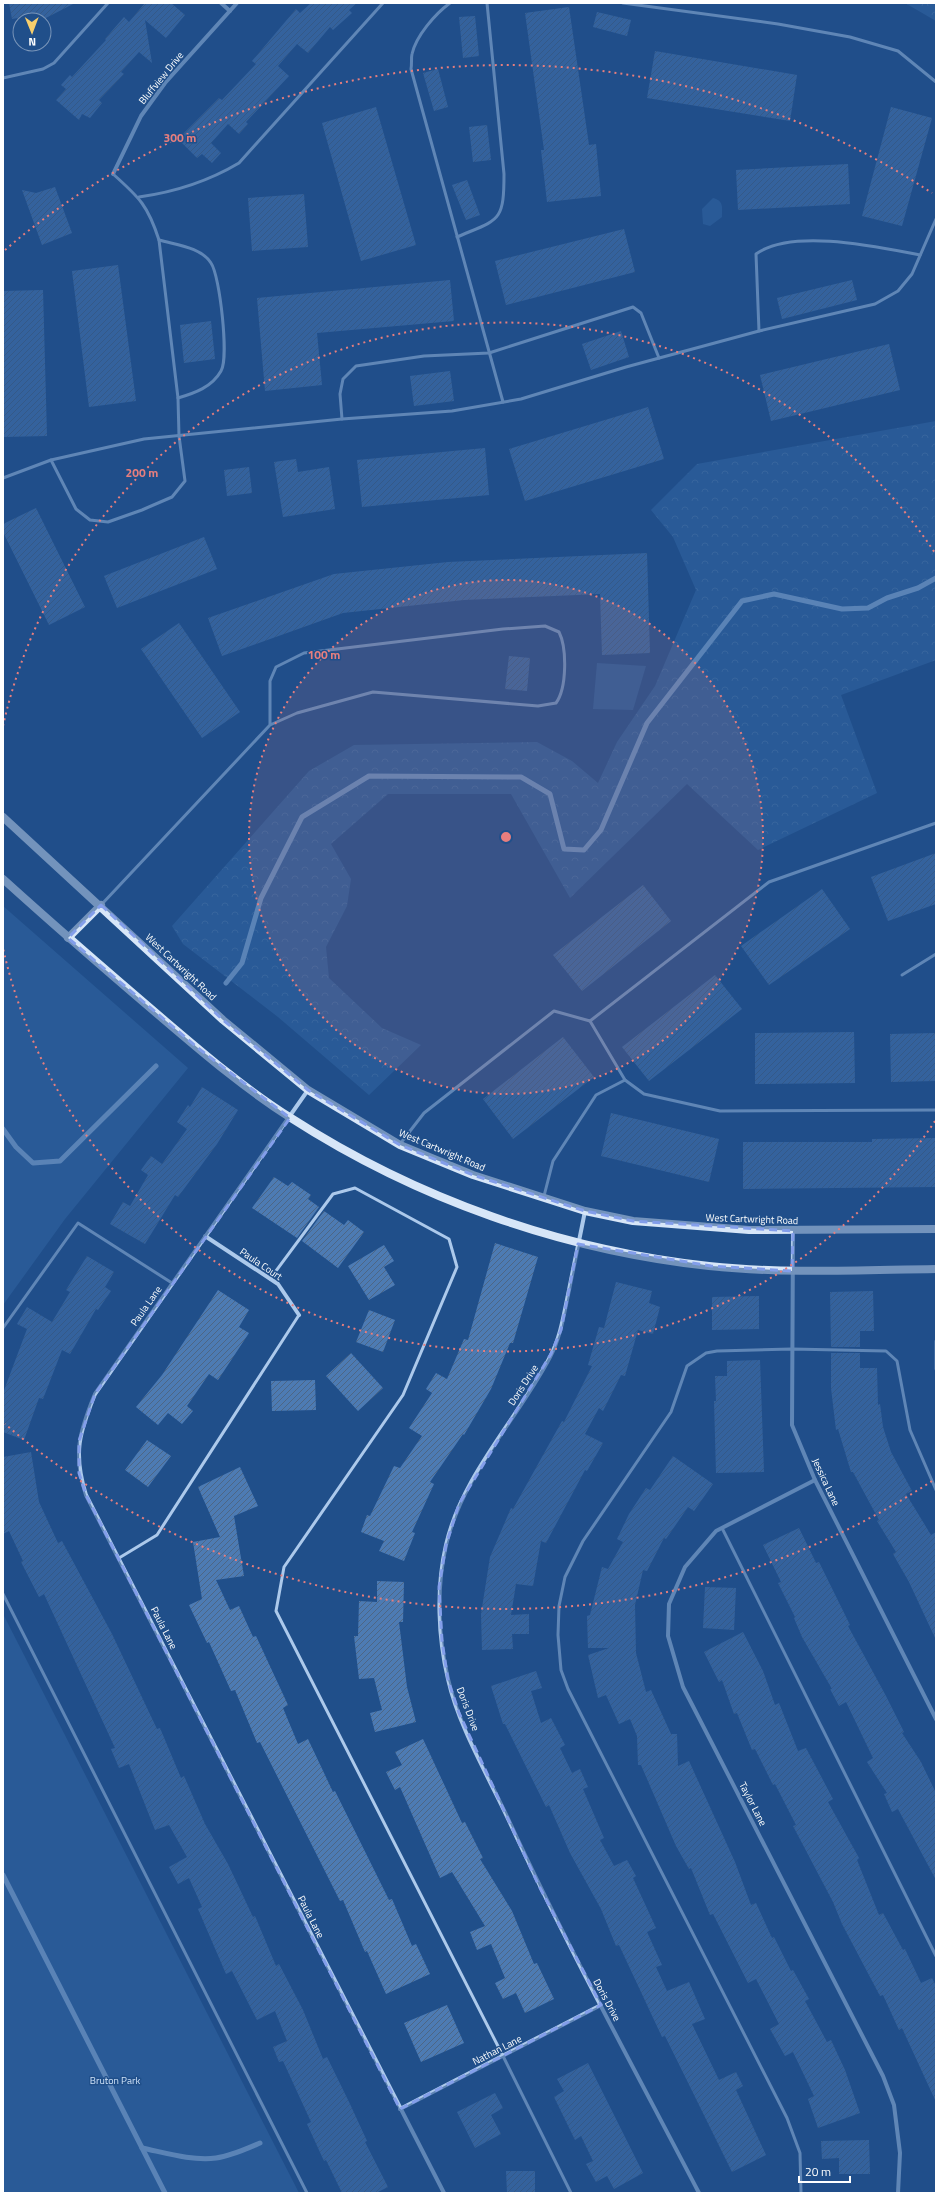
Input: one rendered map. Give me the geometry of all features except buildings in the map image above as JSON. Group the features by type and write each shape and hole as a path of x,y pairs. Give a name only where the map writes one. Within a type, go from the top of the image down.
{"main road":[{"name":"West Cartwright Road","path":"3,817 223,1020 308,1090 400,1145 473,1176 585,1211 633,1221 749,1230 792,1231 936,1229"},
{"path":"3,879 68,938 198,1048 290,1118 402,1180 466,1208 578,1244 647,1258 711,1266 792,1271 936,1269"},
{"path":"68,938 100,906"}],"street":[{"path":"221,3 230,11"},
{"name":"Bluffview Drive","path":"113,174 141,116 165,83 238,3"},
{"name":"Paula Lane","path":"308,1090 290,1118 205,1236 95,1394 79,1441 79,1473 86,1495 444,2193"},
{"name":"Doris Drive","path":"585,1211 561,1330 551,1354 534,1387 503,1430 459,1504 446,1545 439,1587 442,1641 448,1680 459,1713 539,1886 699,2193"},
{"name":"Jessica Lane","path":"792,1231 792,1425 815,1480 936,1718"},
{"name":"Paula Court","path":"205,1236 270,1279 286,1293 299,1315"},
{"name":"Taylor Lane","path":"815,1480 716,1531 685,1567 669,1604 668,1636 683,1687 883,2076 894,2105 900,2153 898,2193"},
{"name":"Nathan Lane","path":"400,2109 601,2005"}],"lane":[{"path":"3,78 43,69 54,63 108,3"},
{"path":"139,197 172,192 217,177 239,163 383,3"},
{"path":"450,3 443,8 422,34 412,53 412,69 503,402"},
{"path":"457,237 493,222 502,211 504,197 504,174 487,3"},
{"path":"623,3 778,24 850,37 898,51 936,82"},
{"path":"51,460 76,509 90,520 108,522 172,497 185,481 179,436 178,398 159,240 152,218 139,197 113,174"},
{"path":"3,478 51,460 144,439 342,419 452,411 521,399 659,358 759,331 875,304 898,291 912,274 936,219"},
{"path":"159,240 196,250 211,262 219,285 224,330 222,370 210,385 178,398"},
{"path":"759,331 756,254 766,247 800,242 860,243 920,255"},
{"path":"342,419 340,394 343,379 356,366 424,356 489,353 633,307 642,313 659,358"},
{"path":"100,906 270,725 297,713 373,692 538,706 556,703 561,696 564,681 563,640 560,632 545,626 503,629 304,653 276,667 270,681 270,725"},
{"path":"590,1021 769,882 936,823"},
{"path":"902,975 936,954"},
{"path":"400,1145 424,1113 554,1011 590,1021 625,1080 644,1094 720,1111 936,1110"},
{"path":"544,1198 553,1161 596,1095 625,1080"},
{"path":"270,1279 333,1194 355,1188 449,1239 456,1267 403,1395 284,1567 276,1611 503,2056 570,2193"},
{"path":"3,1328 78,1224 172,1284"},
{"path":"119,1558 157,1535 299,1315"},
{"path":"936,1342 936,1368"},
{"path":"802,2193 800,2153 787,2118 568,1690 561,1670 558,1635 559,1606 565,1577 583,1541 672,1412 687,1366 706,1354 717,1351 792,1349 886,1351 897,1361 910,1430 936,1490"},
{"path":"722,1528 936,1956"},
{"path":"3,1594 307,2193"}],"highlighted area":[{"path":"101,905 223,1020 308,1090 400,1145 473,1175 585,1211 633,1221 793,1231 792,1271 711,1266 578,1244 561,1330 551,1354 459,1504 446,1545 439,1587 442,1641 448,1680 459,1713 539,1886 601,2005 400,2109 86,1495 79,1473 79,1441 95,1394 290,1118 198,1048 68,938"}],"green space":[{"path":"905,3 936,3 936,21"},
{"path":"713,198 717,199 721,203 722,217 710,226 703,224 702,209"},
{"path":"936,421 936,660 841,695 877,793 758,850 687,784 570,898 511,794 388,794 331,844 351,879 347,906 326,947 329,978 382,1028 421,1045 369,1095 278,1017 183,944 172,926 309,771 354,745 537,742 572,761 598,783 617,742 655,686 696,590 673,537 651,510 697,464"},
{"path":"597,663 646,666 633,710 593,709"},
{"path":"3,906 188,1068 65,1219 3,1305"},
{"name":"Bruton Park","path":"3,1614 299,2193 3,2193"}],"waterway":[{"path":"226,983 242,963 261,898 302,817 369,776 521,777 550,794 564,849 584,850 601,830 647,723 742,601 774,594 842,609 868,608 887,598 918,588 936,578"},
{"path":"3,1129 16,1147 33,1163 60,1161 156,1066"},
{"path":"3,1875 165,2193"},
{"path":"142,2148 179,2156 207,2159 227,2156 260,2143"}]}
